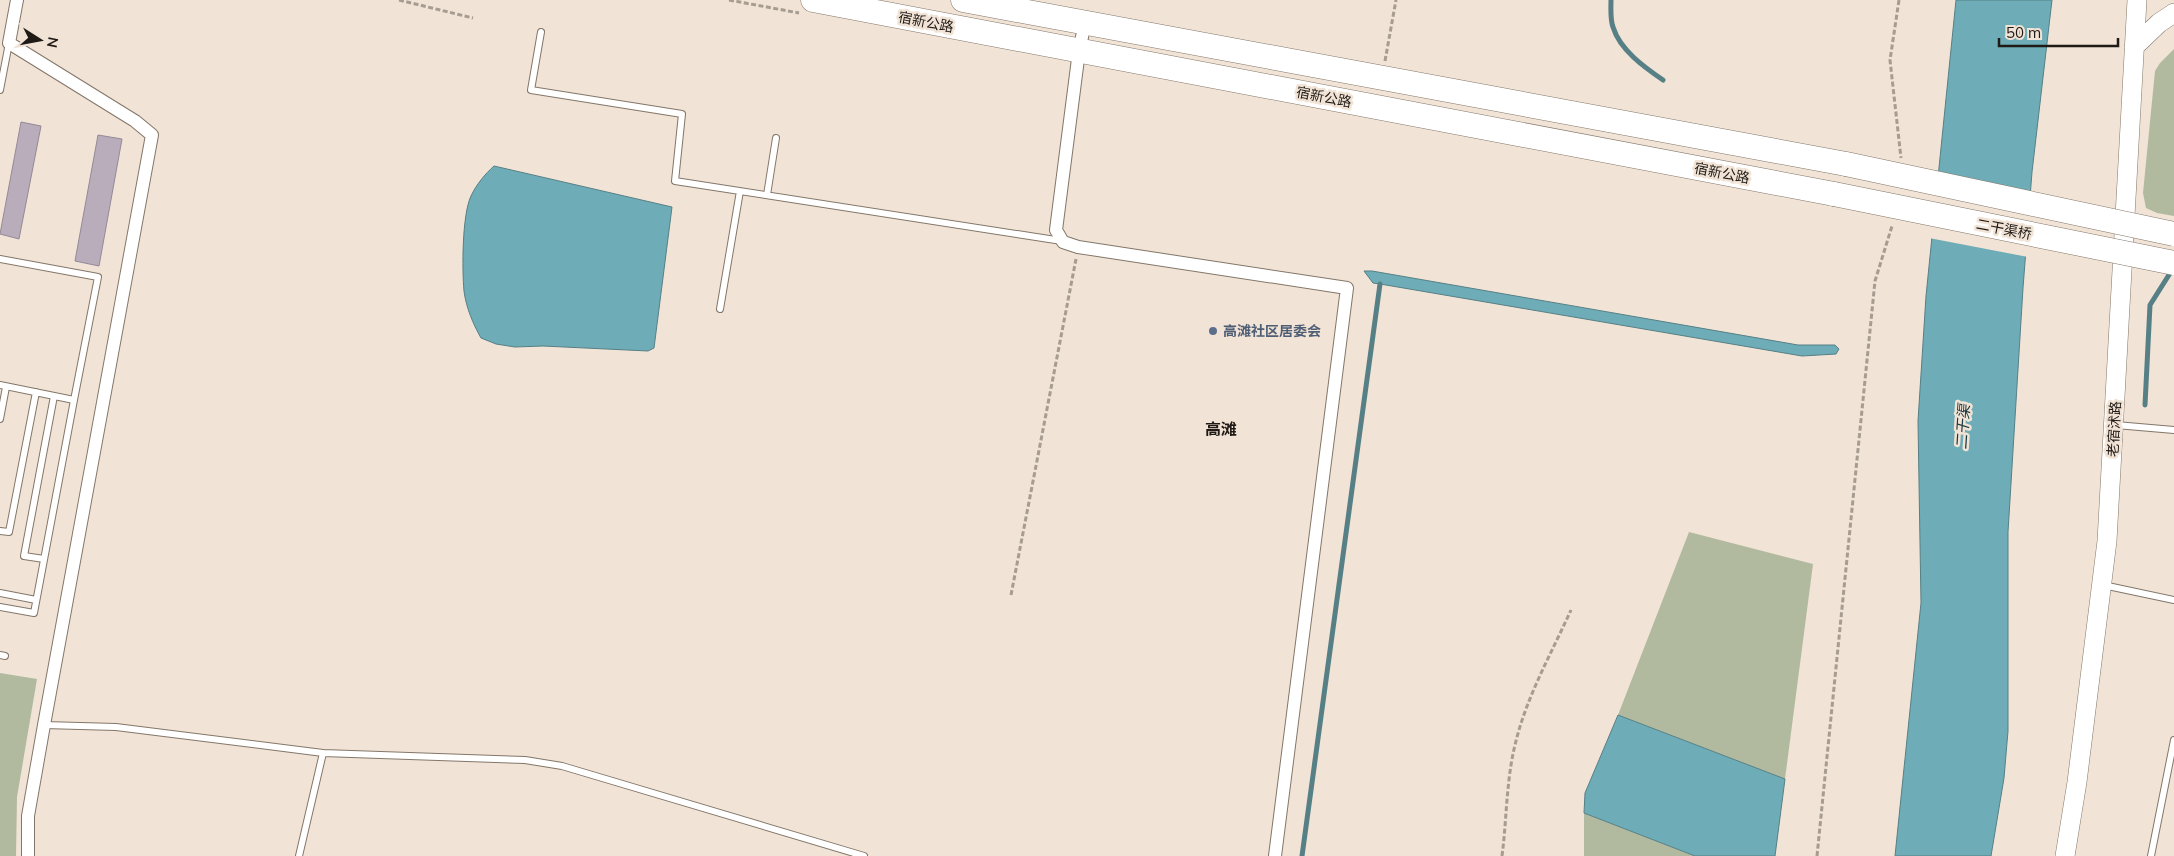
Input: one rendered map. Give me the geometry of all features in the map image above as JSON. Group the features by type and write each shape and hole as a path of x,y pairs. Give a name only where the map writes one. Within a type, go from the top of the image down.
{"highway":[{"name":"宿新公路","path":"813,0 1834,194"},
{"name":"宿新公路","path":"963,0 1846,164 2174,234"},
{"name":"二干渠桥","path":"1834,194 2174,263"}],"main road":[{"name":"老宿沭路","path":"2065,856 2077,782 2107,541 2137,0"},
{"path":"2134,47 2159,23 2174,13"}],"street":[{"path":"17,0 9,43 135,121 152,136 28,816 28,856"},
{"path":"1085,23 1079,51 1056,230 1063,242 1078,247 1347,288 1275,856"}],"lane":[{"path":"542,32 531,90 682,114 674,181 1063,242"},
{"path":"0,90 9,43"},
{"path":"767,195 776,138"},
{"path":"720,309 740,191"},
{"path":"0,259 98,278 34,613 0,607"},
{"path":"0,419 3,386 74,400"},
{"path":"0,530 9,532 36,392"},
{"path":"44,559 24,556 54,396"},
{"path":"2114,424 2174,430"},
{"path":"2102,584 2174,600"},
{"path":"0,593 36,600"},
{"path":"44,725 116,727 323,753 525,760 562,766 864,856"},
{"path":"2151,856 2174,740"},
{"path":"299,856 323,753"}],"path":[{"path":"399,0 473,18"},
{"path":"1382,78 1396,0"},
{"path":"1899,0 1890,60 1901,166"},
{"path":"1817,856 1875,281 1894,218"},
{"path":"1011,595 1078,247"},
{"path":"1502,856 1508,807 1510,767 1516,740 1529,704 1571,610"}],"green space":[{"path":"2174,49 2174,216 2157,213 2146,208 2143,193 2155,71"},
{"path":"1689,532 1813,564 1785,779 1618,715"},
{"path":"0,673 37,679 17,797 16,856 0,856"},
{"path":"1584,813 1695,856 1584,856"}],"water":[{"name":"二干渠","path":"1956,0 2052,0 2032,172 2008,532 2008,731 2004,778 1991,856 1895,856 1921,603 1918,421 1926,296"},
{"path":"494,166 672,207 654,348 648,351 543,346 515,347 496,344 481,338 470,315 464,291 464,229 471,196 481,180"},
{"path":"1364,271 1798,345 1835,345 1839,349 1836,354 1802,356 1373,283"},
{"path":"1618,715 1785,779 1775,856 1695,856 1584,813 1585,793"}],"pier":[{"path":"1935,176 2033,195 2028,257 1929,238"}],"building":[{"path":"21,122 41,126 19,239 0,234"},
{"path":"98,135 122,139 99,266 75,261"}],"waterway":[{"path":"1611,0 1612,24 1621,43 1641,64 1663,80"},
{"path":"2145,405 2150,305 2172,270"},
{"path":"1302,856 1380,284"}],"place":[{"name":"高滩社区居委会","path":"1213,331"}],"district":[{"name":"高滩","path":"1221,429"}]}
